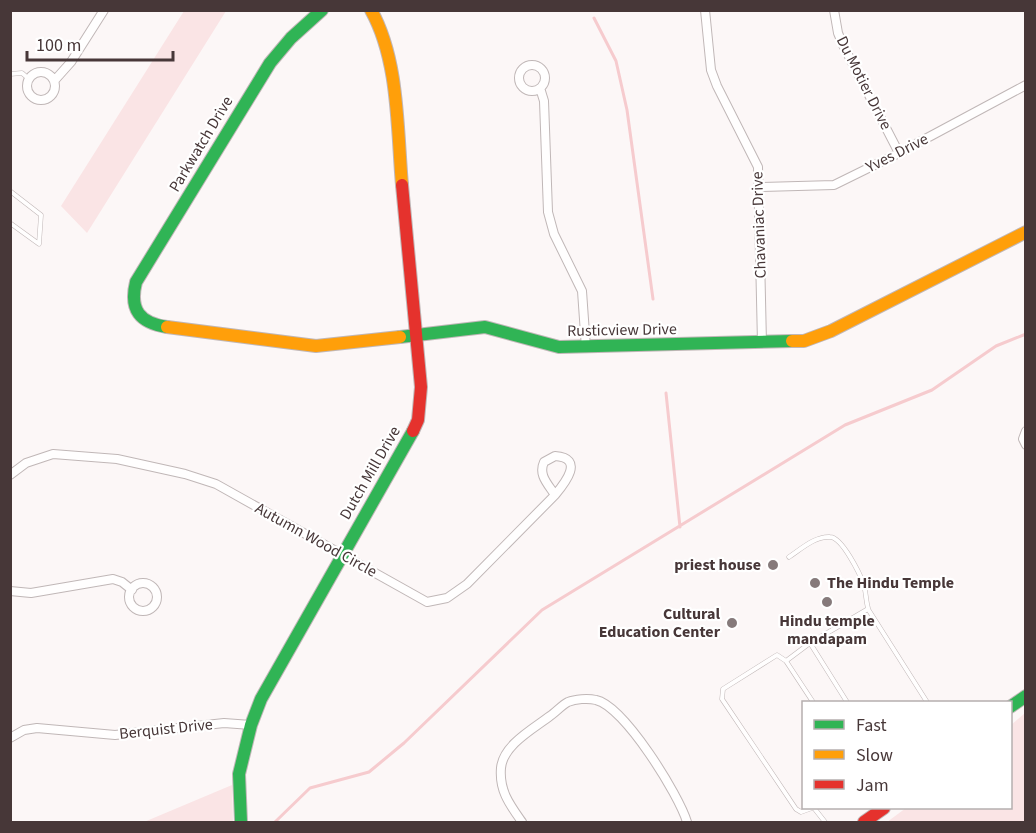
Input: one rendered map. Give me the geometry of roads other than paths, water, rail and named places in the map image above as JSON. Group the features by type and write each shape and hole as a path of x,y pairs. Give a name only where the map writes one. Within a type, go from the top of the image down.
{"street":[{"path":"54,81 71,62 104,10"},
{"name":"Parkwatch Drive","path":"134,309 133,291 136,282 270,63 291,38 322,10"},
{"name":"Dutch Mill Drive","path":"241,822 239,774 251,725 261,699 418,420 421,387 414,336 391,60 388,42 371,10"},
{"name":"Chavaniac Drive","path":"705,10 711,69 717,86 758,167 762,342"},
{"name":"Du Motier Drive","path":"834,10 838,33 843,45 899,153"},
{"path":"40,72 48,74 54,81 52,94 49,98 40,100 32,96 29,93 29,80 40,72"},
{"name":"Yves Drive","path":"760,188 834,185 1026,85"},
{"path":"540,88 544,101 548,212 554,234 582,291 586,348"},
{"name":"Rusticview Drive","path":"134,309 140,317 154,325 316,346 485,327 560,347 804,341 819,337 1026,232"},
{"path":"1026,431 1023,439 1026,445"},
{"name":"Autumn Wood Circle","path":"10,475 26,463 53,454 117,459 185,474 216,484 341,556 427,602 447,598 467,584 555,495 567,481 571,471 571,466 565,458 555,456 544,462 541,471 555,495"},
{"path":"10,591 31,593 113,579 122,582 132,590"},
{"path":"1012,706 1026,696"},
{"path":"522,822 503,792 501,766 505,756 522,737 568,702 594,699 611,706 645,748 684,811 687,822"},
{"name":"Berquist Drive","path":"10,738 24,730 37,728 115,735 224,723 251,725"},
{"path":"864,822 881,809"}],"lane":[{"path":"10,74 22,73 29,80"},
{"path":"10,191 41,215 39,244 10,223"},
{"path":"789,557 814,540 829,537 838,540 858,571 864,586 868,609 926,701"},
{"path":"786,661 810,643 868,609"},
{"path":"810,643 846,701"},
{"path":"809,809 801,813 796,809 722,699 723,689 777,655 786,661 812,701"},
{"path":"815,809 825,822"}],"waterway":[{"path":"594,18 616,61 627,110 653,299"},
{"path":"275,822 310,788 369,772 404,743 542,610 845,425 932,390 996,346 1026,334"},
{"path":"666,393 680,527"}],"place":[{"name":"priest house","path":"773,565"},
{"name":"The Hindu Temple","path":"815,583"},
{"name":"Hindu temple mandapam","path":"827,602"},
{"name":"Cultural Education Center","path":"732,623"}]}
